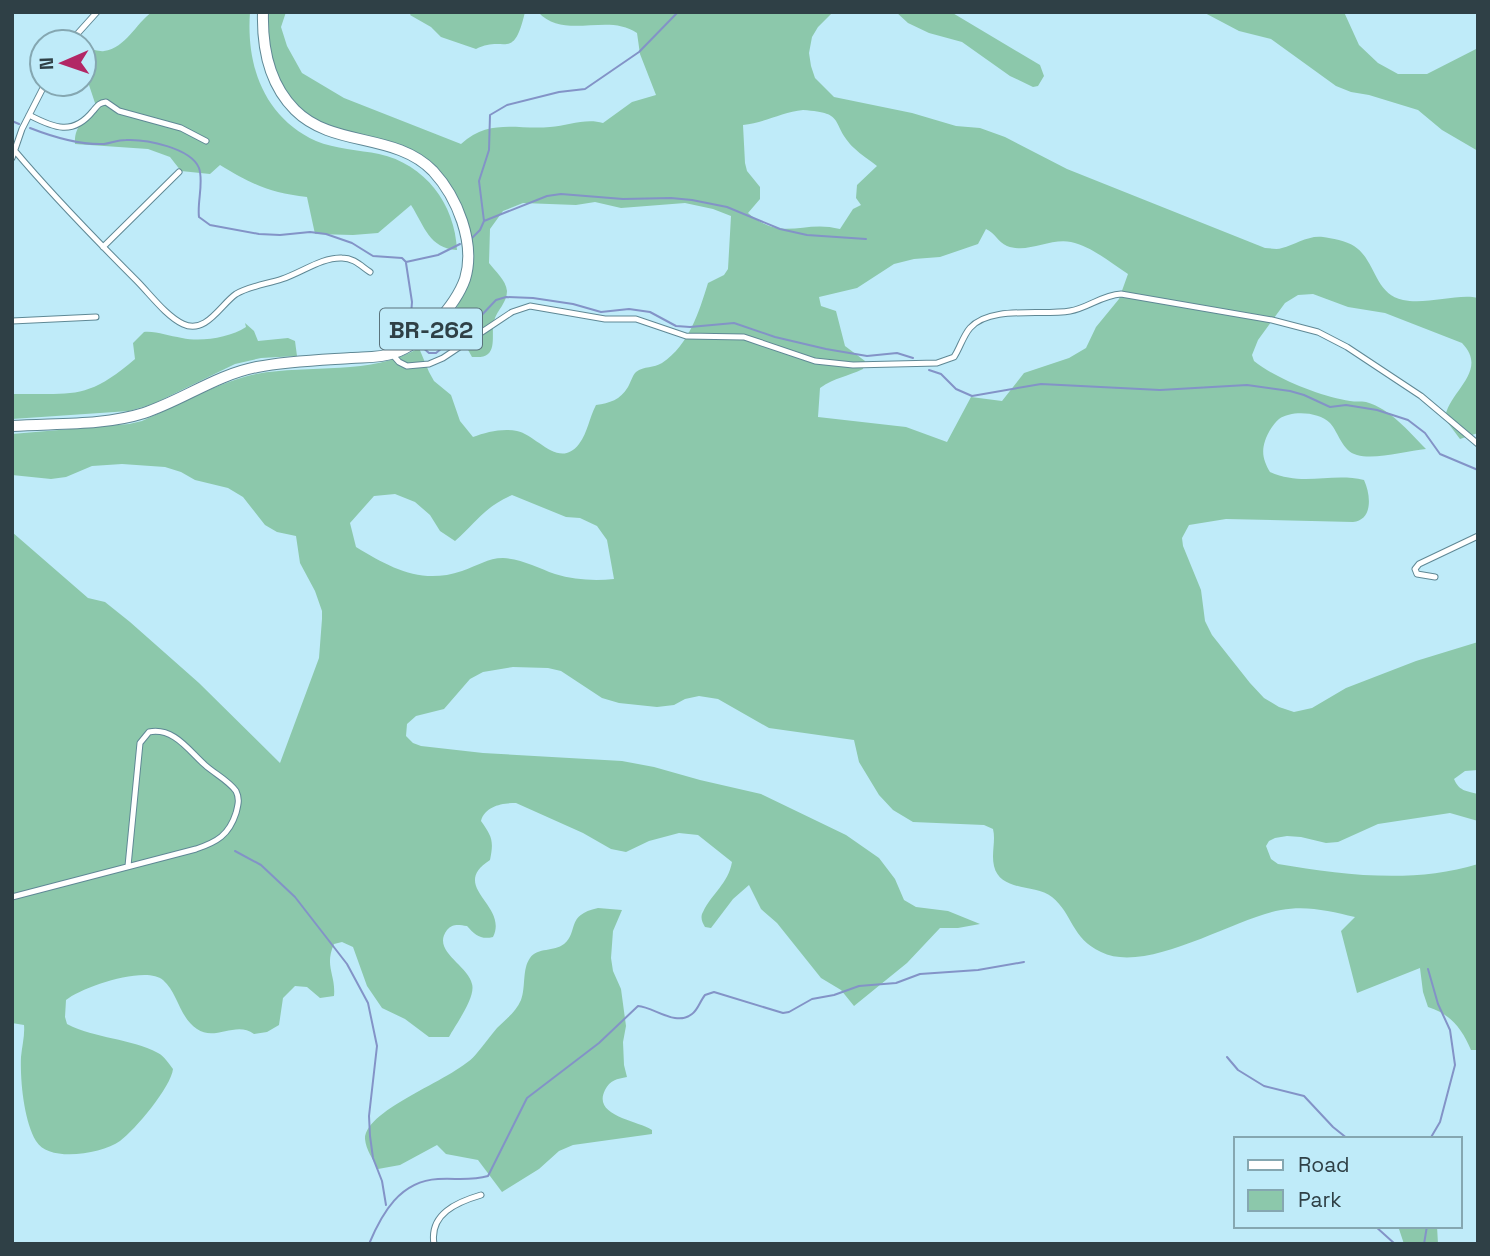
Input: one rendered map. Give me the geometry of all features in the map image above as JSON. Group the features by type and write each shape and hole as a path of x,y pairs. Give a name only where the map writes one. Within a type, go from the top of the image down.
{"highway":[{"name":"BR-262","path":"12,426 128,417 163,405 223,376 243,370 300,361 393,354 410,346 430,331 452,306 460,291 468,262 461,219 442,182 431,169 400,148 322,129 294,109 276,85 270,69 262,37 263,12"}],"street":[{"path":"83,28 97,12"},
{"path":"12,158 38,98"},
{"path":"29,115 48,124 66,128 83,122 98,104 106,102 119,111 181,128 206,141"},
{"path":"15,151 103,247 175,318 190,326 207,321 228,300 243,291 292,276 330,259 340,257 353,260 370,272"},
{"path":"103,247 179,172"},
{"path":"393,354 399,362 407,366 429,365 512,312 530,306 605,319 636,319 686,336 744,337 815,361 853,365 936,363 954,357 969,329 984,318 1016,313 1067,312 1104,297 1121,294 1272,320 1318,332 1347,347 1421,396 1478,444"},
{"path":"12,321 96,317"},
{"path":"1435,576 1417,574 1415,568 1478,536"},
{"path":"12,897 210,845 230,830 238,807 238,796 232,785 182,743 161,732 149,733 140,743 128,866"},
{"path":"434,1244 434,1229 443,1213 456,1204 481,1195"}],"green space":[{"path":"152,12 250,12 251,52 255,70 271,104 283,118 316,141 379,154 410,167 434,188 444,202 455,233 457,250 434,241 411,205 378,233 315,234 307,197 261,187 220,165 210,174 181,171 170,157 148,149 75,144 78,128 97,109 93,98 98,98 98,50 112,49 119,45"},
{"path":"263,12 286,12 281,27 287,46 302,73 344,98 461,144 482,131 493,128 538,128 590,121 603,123 632,102 656,95 640,54 637,33 613,25 561,25 538,12 833,12 812,37 809,53 815,78 834,97 912,113 956,126 980,128 1005,137 1067,169 1265,248 1280,249 1317,237 1347,243 1361,252 1381,284 1393,297 1412,301 1478,298 1478,433 1460,439 1445,419 1447,409 1469,373 1469,353 1462,343 1385,313 1348,307 1313,294 1298,295 1285,303 1258,340 1252,355 1254,361 1287,381 1313,391 1375,405 1399,421 1426,449 1382,456 1357,455 1348,450 1325,419 1305,414 1284,416 1272,426 1263,449 1270,472 1294,478 1340,477 1364,480 1369,506 1364,517 1353,522 1226,519 1189,525 1182,538 1201,590 1205,621 1212,635 1250,683 1264,698 1279,707 1294,712 1312,708 1346,688 1416,661 1478,642 1478,770 1465,771 1454,779 1461,788 1478,794 1478,821 1450,813 1378,824 1338,842 1326,843 1287,836 1275,838 1266,846 1271,859 1278,864 1353,874 1428,874 1478,864 1478,1050 1471,1050 1460,1029 1449,1018 1428,1007 1420,968 1357,993 1341,931 1355,917 1318,909 1281,910 1166,951 1120,957 1101,952 1084,940 1052,897 1003,880 993,861 993,829 984,825 913,822 893,810 879,795 859,762 854,740 769,728 718,699 699,696 674,705 657,707 619,703 602,698 561,671 513,667 483,672 470,679 444,709 416,716 407,724 406,736 421,746 483,753 622,761 761,794 846,835 879,858 895,879 904,900 916,907 948,911 980,924 940,928 907,963 854,1006 841,990 821,978 777,923 761,909 749,885 733,899 711,928 705,927 702,914 727,876 732,862 698,835 679,833 649,841 626,852 611,849 583,833 516,803 500,805 486,812 481,821 490,835 492,848 490,860 479,870 475,879 477,888 493,915 496,926 493,937 482,937 467,926 456,925 447,930 443,938 447,951 472,984 468,1003 449,1037 429,1037 405,1019 382,1008 367,986 353,947 342,942 334,944 330,958 334,996 320,998 307,987 295,986 283,998 279,1025 267,1032 254,1034 240,1029 204,1032 186,1018 163,980 143,975 114,979 66,1000 67,1024 158,1053 173,1069 171,1077 134,1128 111,1146 76,1154 52,1152 43,1148 36,1141 28,1123 24,1100 21,1057 24,1025 12,1023 12,532 88,598 105,602 130,622 199,683 280,763 319,658 322,611 300,563 296,536 277,532 265,525 243,497 228,488 195,480 165,467 122,464 92,466 66,477 51,479 12,475 12,434 129,424 142,421 242,377 277,371 361,366 400,357 419,348 434,381 451,395 460,421 473,437 495,431 517,431 548,449 564,453 579,444 596,405 618,398 636,372 656,366 671,356 686,337 697,316 708,283 724,275 728,269 731,216 713,209 685,203 621,208 595,202 576,205 523,203 503,211 490,229 489,263 502,279 507,291 494,321 490,351 485,356 472,357 462,339 453,336 434,345 429,341 455,311 463,294 470,236 427,163 330,132 279,94","holes":["803,110 817,111 832,117 854,148 877,166 857,185 856,198 861,205 853,209 840,229 783,229 760,222 748,213 760,199 760,187 747,171 743,125","986,229 1007,246 1015,248 1071,242 1093,251 1128,274 1119,299 1096,327 1086,348 1069,358 1024,373 1002,401 971,397 947,442 906,427 818,417 820,388 863,369 865,361 845,346 836,311 821,306 819,297 857,288 894,264 940,257 978,244","395,494 415,502 430,515 440,531 455,541 487,510 512,495 566,517 580,518 597,526 607,540 614,579 570,578 503,558 447,575 420,575 394,568 356,547 350,523 374,496"]},
{"path":"412,12 525,12 521,28 512,42 476,49 441,37 431,27 410,15"},
{"path":"896,12 951,12 1040,65 1044,76 1038,86 1033,87 1010,76 962,42 929,33 908,23"},
{"path":"1203,12 1344,12 1359,45 1378,63 1398,74 1427,74 1478,48 1478,151 1442,130 1418,110 1336,86 1271,39 1239,31"},
{"path":"245,323 254,331 258,341 288,338 295,341 297,356 261,358 235,364 153,404 129,411 12,419 12,394 65,394 104,382 135,359 133,343 144,332 206,339 239,331 246,327"},
{"path":"598,908 622,910 613,931 611,958 621,989 626,1026 623,1042 627,1077 609,1084 603,1099 610,1111 645,1126 652,1130 652,1134 573,1145 559,1151 539,1169 502,1192 478,1160 446,1154 437,1145 400,1165 378,1169 365,1139 369,1127 396,1105 467,1063 519,1004 530,958 537,952 564,944 577,919"},
{"path":"1399,1228 1437,1228 1438,1244 1404,1244"}],"waterway":[{"path":"472,238 484,221 479,181 489,150 490,115 507,105 559,92 585,89 639,52 678,12"},
{"path":"12,121 19,124"},
{"path":"30,128 86,143 145,141 178,150 199,168 199,217 210,225 259,234 326,234 352,243 373,256 402,258 406,262 438,255 460,244"},
{"path":"484,221 547,196 561,194 623,199 671,198 727,207 780,229 807,235 866,239"},
{"path":"406,263 412,302 410,328 413,334"},
{"path":"421,346 429,353 436,353 478,319 496,300 506,297 573,304 601,312 629,309 650,312 676,326 734,323 775,337 826,349 867,356 897,353 913,358"},
{"path":"929,370 941,374 956,389 972,396 1041,384 1160,390 1247,385 1290,391 1330,407 1346,405 1377,410 1408,420 1425,433 1440,454 1478,470"},
{"path":"235,851 261,865 295,897 347,964 368,1003 377,1046 369,1116 370,1136 386,1205"},
{"path":"369,1244 387,1210 403,1192 413,1186 438,1179 488,1176 527,1098 599,1043 638,1006 672,1017 686,1017 694,1012 705,995 714,992 783,1013 812,999 859,986 896,983 920,974 978,970 1024,962"},
{"path":"1428,969 1438,1004 1450,1030 1455,1065 1440,1122 1431,1137"},
{"path":"1227,1057 1238,1070 1264,1086 1304,1096 1346,1137"},
{"path":"1377,1228 1395,1244"},
{"path":"1424,1244 1427,1228"}]}
